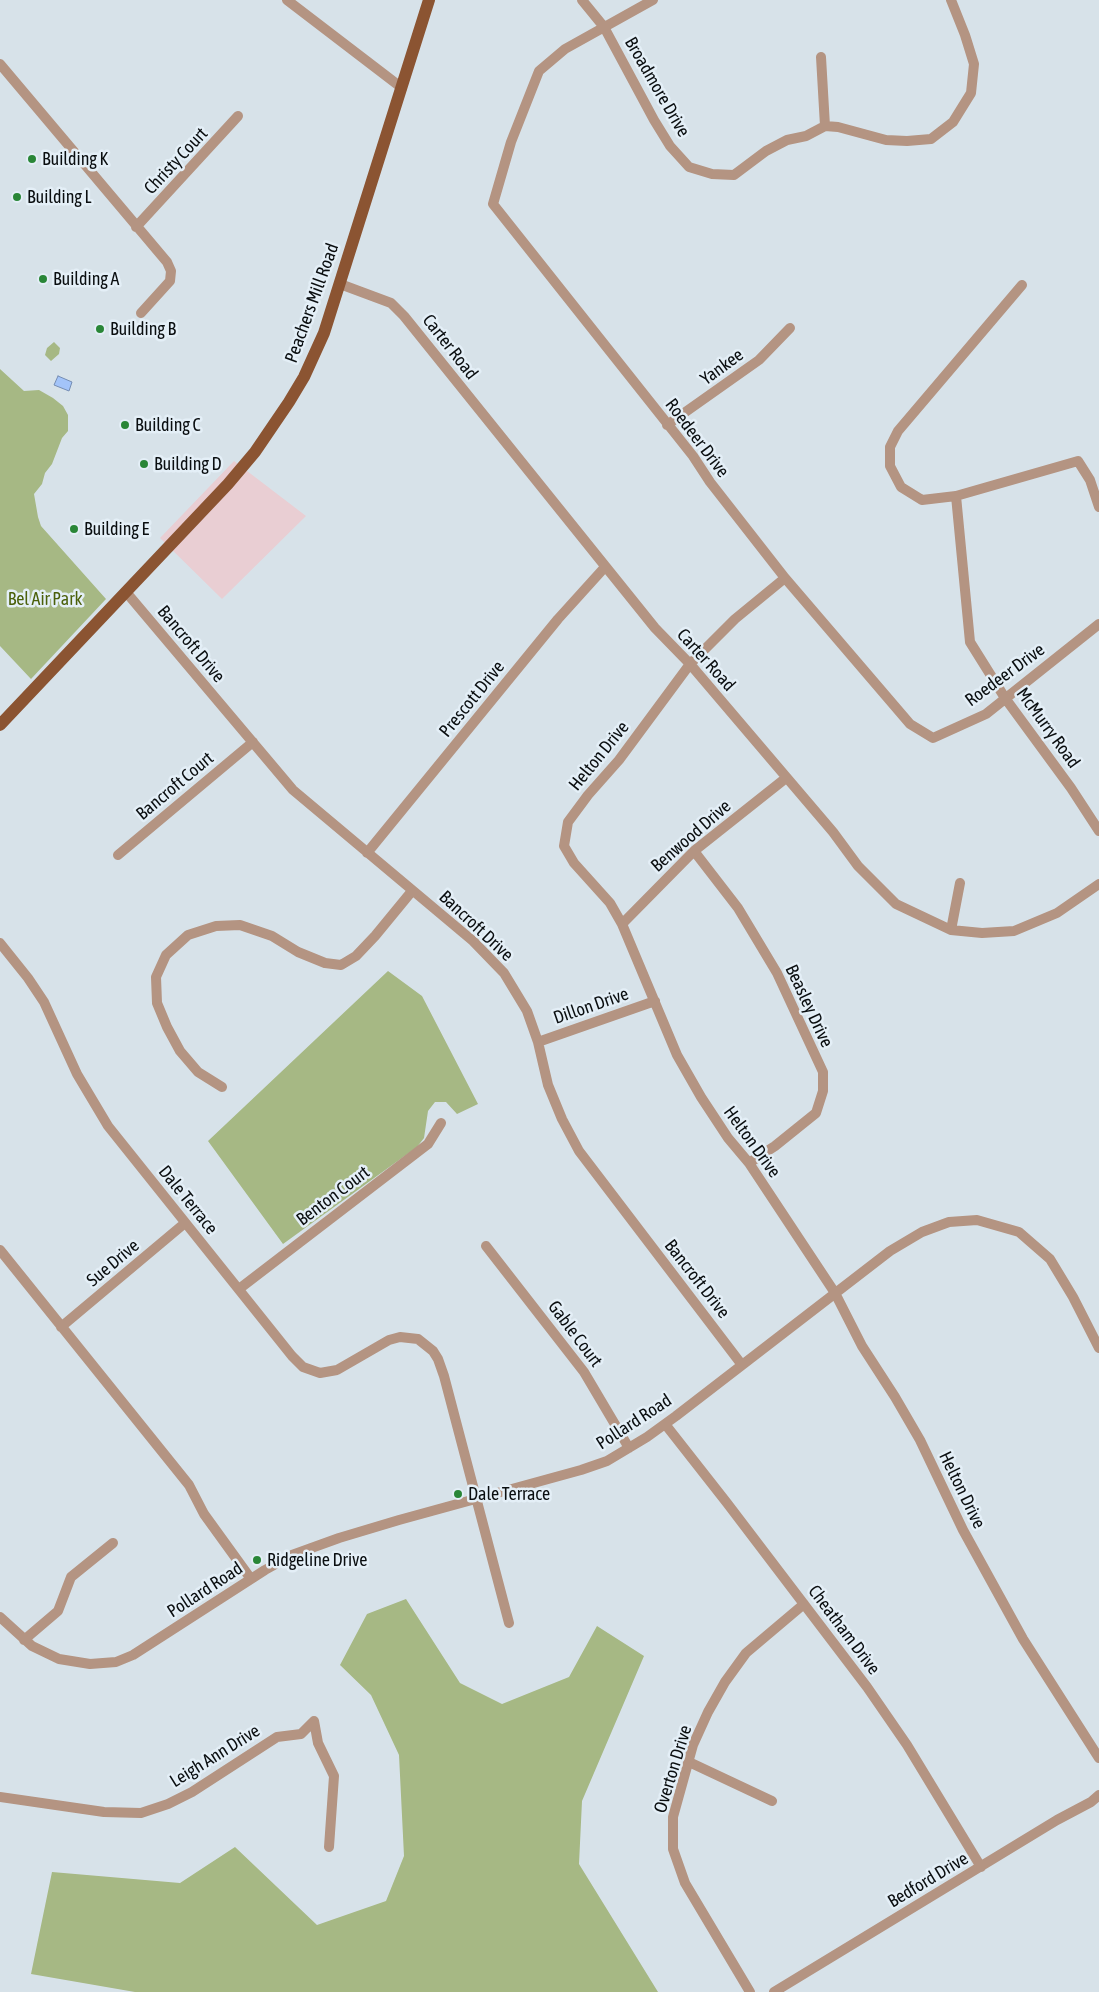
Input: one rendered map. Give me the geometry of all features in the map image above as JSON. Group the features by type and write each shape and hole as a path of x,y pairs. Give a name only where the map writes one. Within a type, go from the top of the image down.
{"main road":[{"name":"Peachers Mill Road","path":"0,725 228,484 271,430 304,376 324,332 340,284 429,0"}],"street":[{"path":"287,0 402,88"},
{"name":"Broadmore Drive","path":"582,0 604,27 670,146 689,167 712,174 734,174 766,151 787,140 806,136 825,126"},
{"name":"Roedeer Drive","path":"653,0 565,49 539,71 511,142 492,204 785,578 910,724 933,738 986,714 1099,624"},
{"path":"820,57 825,126 886,140 931,139 953,122 971,93 974,64 965,35 950,0"},
{"path":"0,64 167,262 171,271 170,281 140,313"},
{"name":"Christy Court","path":"136,227 238,116"},
{"name":"Carter Road","path":"340,284 391,303 404,316 655,628 690,664 833,832 858,866 896,904 951,930 982,933 1014,932 1057,913 1099,884"},
{"path":"1022,285 898,430 890,447 890,466 901,487 922,500 956,496 1078,461 1090,480 1099,507"},
{"name":"Yankee","path":"667,425 759,360 790,328"},
{"name":"McMurry Road","path":"956,496 970,642 1005,698 1071,788 1099,830"},
{"name":"Prescott Drive","path":"367,853 558,619 605,567"},
{"name":"Helton Drive","path":"785,578 735,619 690,664 619,760 588,795 568,822 564,846 574,863 610,903 622,924 656,1001 677,1055 700,1097 728,1138 750,1162 835,1293 862,1346 896,1397 920,1440 963,1530 1023,1639 1099,1758"},
{"name":"Bancroft Drive","path":"126,592 303,801 473,941 495,963 521,1000 538,1042 548,1085 562,1119 579,1151 742,1365"},
{"name":"Bancroft Court","path":"118,856 253,742"},
{"name":"Benwood Drive","path":"622,924 694,851 786,778"},
{"name":"Beasley Drive","path":"694,851 738,908 776,973 823,1072 824,1091 816,1112 775,1146 750,1162"},
{"path":"951,930 960,883"},
{"path":"222,1087 198,1072 180,1051 167,1027 157,1003 156,977 166,955 188,935 216,926 240,925 272,936 298,952 325,963 341,965 356,956 412,891"},
{"name":"Dale Terrace","path":"0,943 28,978 44,1002 77,1074 104,1119 185,1223 292,1356 303,1367 320,1373 337,1370 389,1340 400,1337 418,1339 433,1351 441,1367 509,1623"},
{"name":"Dillon Drive","path":"538,1042 656,1001"},
{"name":"Benton Court","path":"239,1289 428,1144 441,1123"},
{"name":"Pollard Road","path":"0,1618 24,1640 41,1651 68,1662 97,1664 116,1662 133,1655 251,1579 280,1562 310,1548 399,1520 581,1470 607,1461 665,1424 890,1251 922,1232 949,1222 977,1220 1019,1232 1050,1258 1099,1348"},
{"name":"Sue Drive","path":"61,1327 185,1223"},
{"name":"Gable Court","path":"486,1246 584,1372 629,1448"},
{"path":"0,1250 189,1485 204,1514 251,1579"},
{"name":"Cheatham Drive","path":"665,1424 867,1687 907,1745 981,1867"},
{"path":"24,1640 58,1611 71,1577 113,1543"},
{"name":"Overton Drive","path":"750,1992 686,1883 673,1849 673,1817 694,1745 708,1712 725,1682 746,1653 804,1604"},
{"name":"Leigh Ann Drive","path":"0,1797 104,1812 141,1813 168,1804 192,1792 277,1737 301,1734 314,1721 318,1743 334,1776 329,1847"},
{"path":"689,1762 772,1801"},
{"name":"Bedford Drive","path":"774,1992 1057,1820 1091,1802 1099,1795"}],"shaded area":[{"path":"234,461 306,516 222,599 160,538"}],"green space":[{"path":"54,342 60,348 59,354 51,361 45,355 47,348"},
{"name":"Bel Air Park","path":"0,369 24,391 39,390 53,398 63,406 68,415 68,431 62,438 52,464 45,473 42,484 34,494 38,517 41,526 106,599 31,679 0,646"},
{"path":"388,971 422,996 478,1104 457,1114 446,1102 435,1102 428,1111 424,1138 417,1147 283,1244 208,1141"},
{"path":"406,1599 460,1683 502,1704 569,1677 597,1626 644,1656 582,1801 579,1864 658,1992 135,1992 31,1974 52,1872 180,1883 235,1847 317,1925 386,1901 404,1856 399,1755 371,1695 340,1665 367,1614"}],"water":[{"path":"58,376 72,382 69,391 54,385"}],"place":[{"name":"Building K","path":"32,159"},
{"name":"Building L","path":"17,197"},
{"name":"Building A","path":"43,279"},
{"name":"Building B","path":"100,329"},
{"name":"Building C","path":"125,425"},
{"name":"Building D","path":"144,464"},
{"name":"Building E","path":"74,529"},
{"name":"Dale Terrace","path":"458,1494"},
{"name":"Ridgeline Drive","path":"257,1560"}]}
